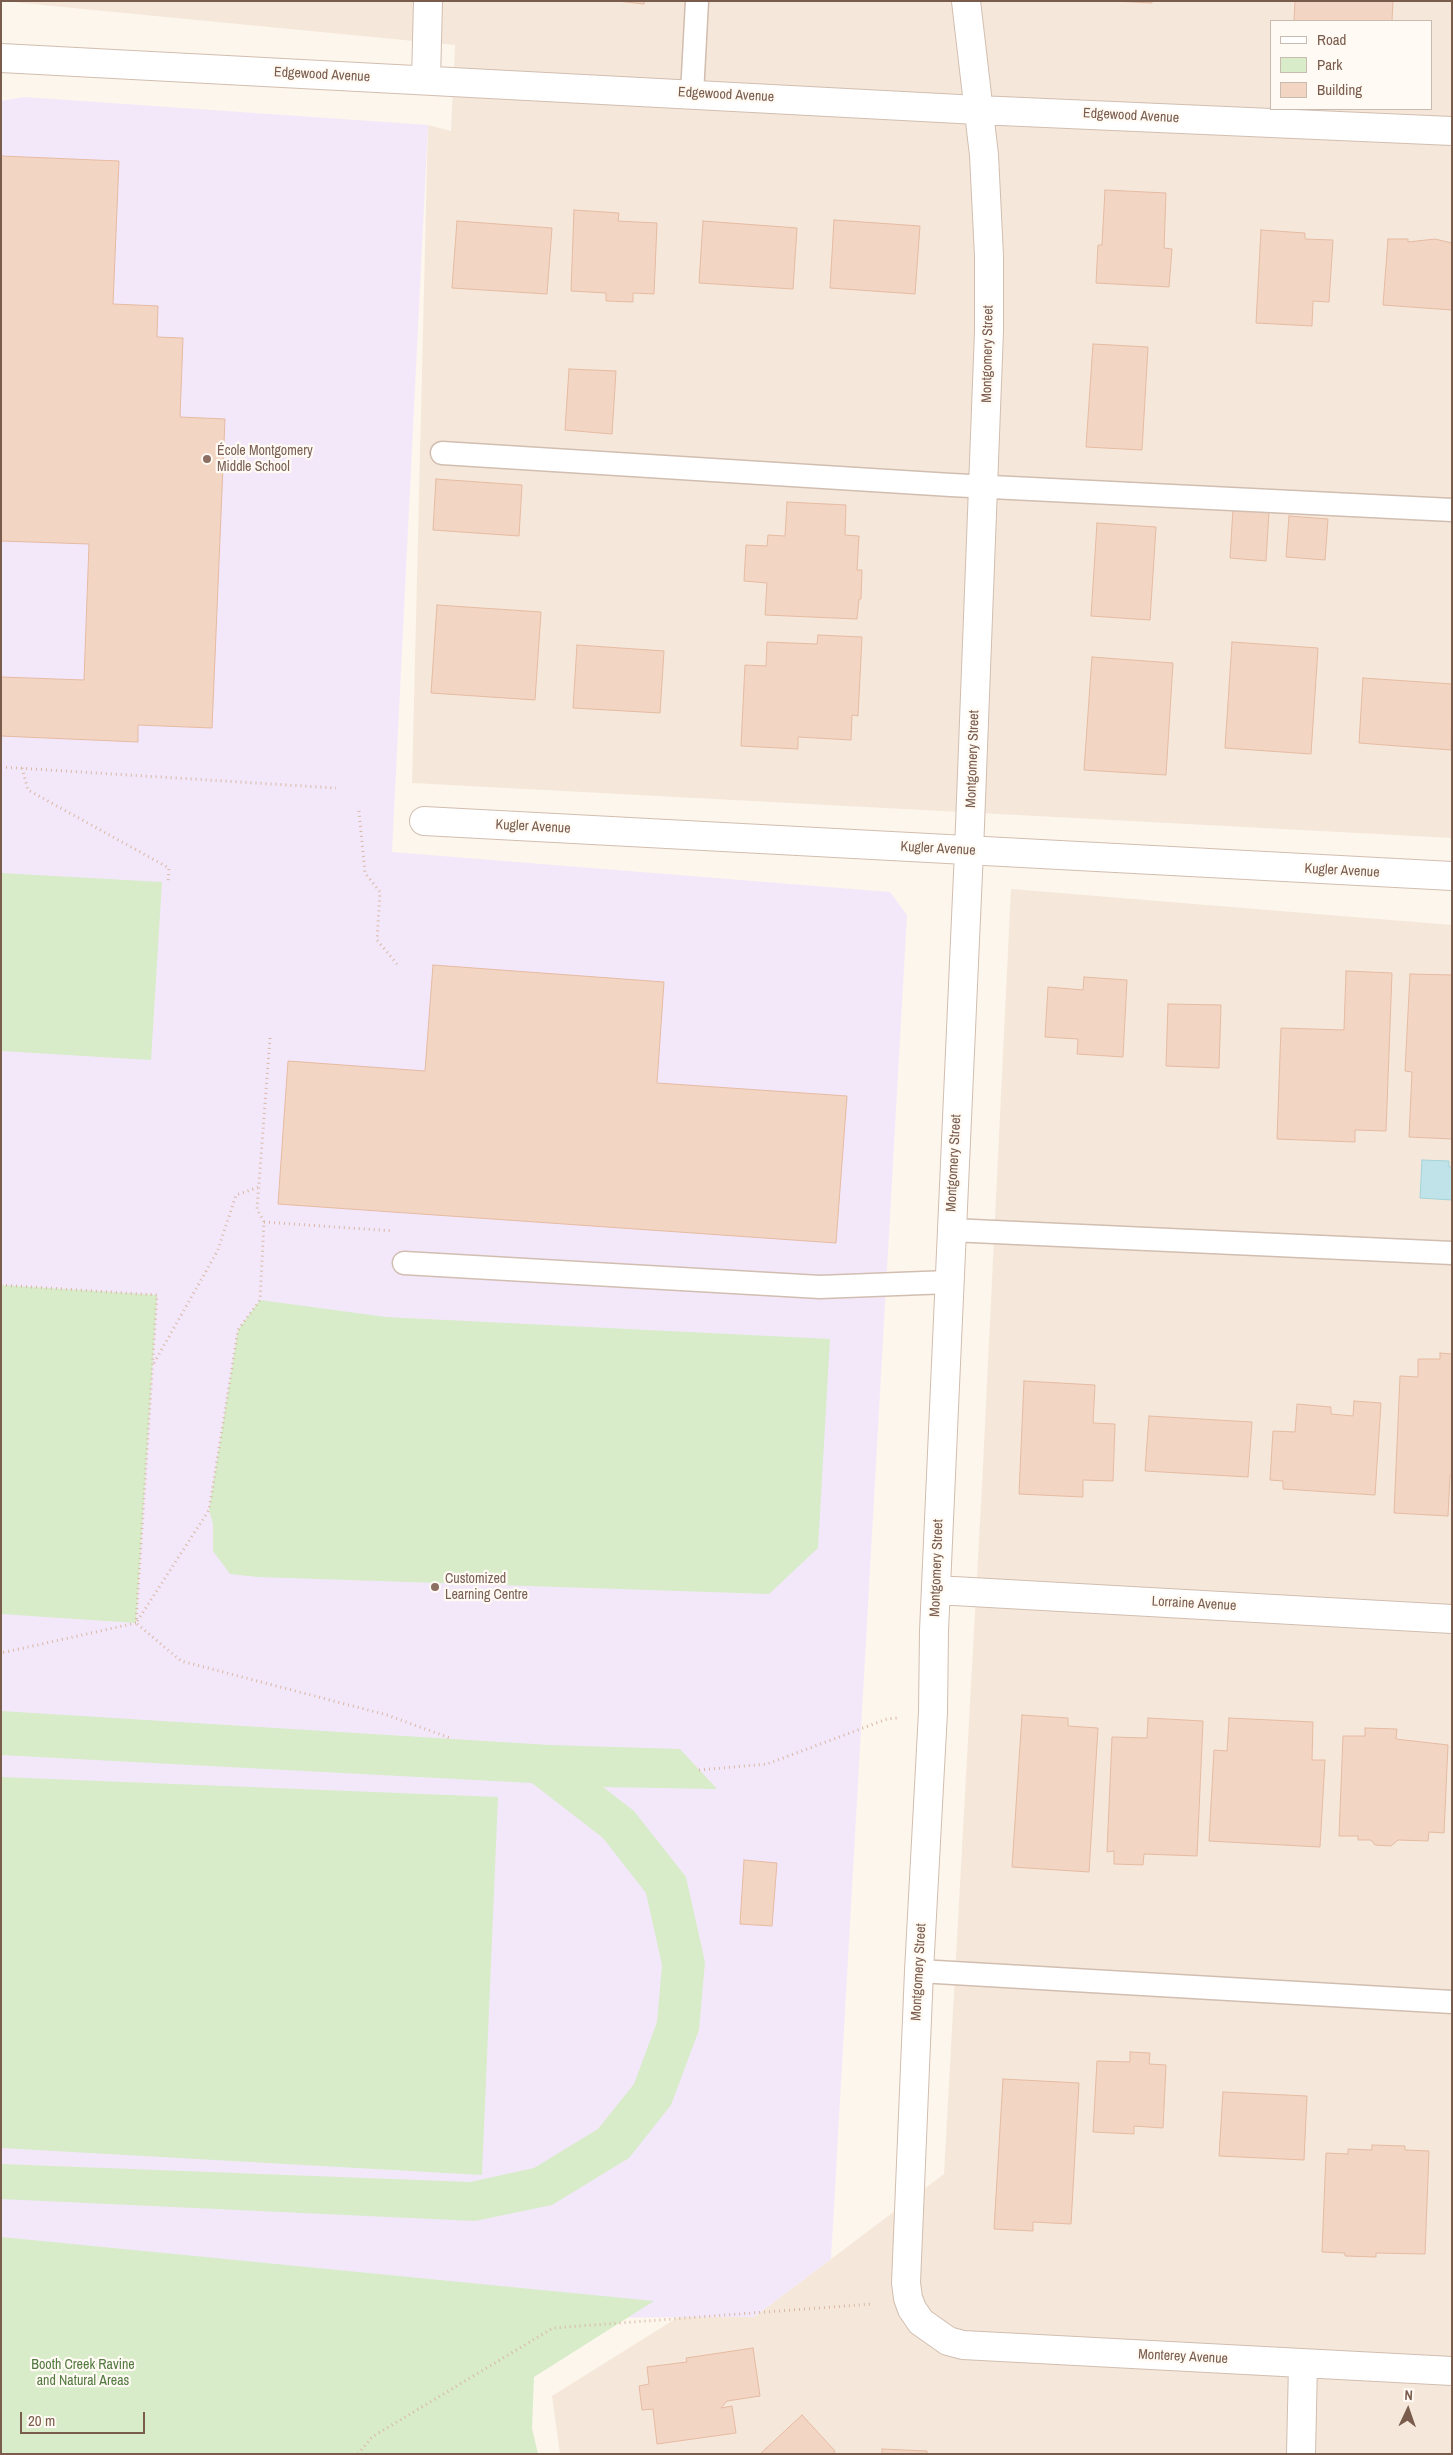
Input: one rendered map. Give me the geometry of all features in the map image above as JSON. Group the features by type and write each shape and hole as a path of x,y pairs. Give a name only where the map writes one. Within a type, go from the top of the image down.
{"street":[{"path":"426,80 428,1"},
{"name":"Montgomery Street","path":"921,2322 912,2309 906,2283 919,1971 933,1712 936,1590 969,851 989,331 989,256 984,155 966,1"},
{"name":"Edgewood Avenue","path":"1,58 978,110 1452,131"},
{"name":"Kugler Avenue","path":"424,821 1452,876"},
{"name":"Lorraine Avenue","path":"936,1590 1452,1619"},
{"name":"Monterey Avenue","path":"921,2322 948,2342 981,2347 1452,2371"},
{"path":"1301,2454 1303,2364"}],"lane":[{"path":"692,94 697,1"},
{"path":"442,452 984,486 1452,510"},
{"path":"951,1230 1452,1253"},
{"path":"404,1263 820,1287 949,1282"},
{"path":"919,1971 1452,2002"}],"path":[{"path":"1,767 336,788"},
{"path":"22,768 28,790 169,868 168,884"},
{"path":"359,811 365,873 380,892 377,940 397,964"},
{"path":"1,1653 136,1623 209,1510 238,1330 260,1300 264,1222 257,1209 270,1038"},
{"path":"152,1365 218,1250 236,1195 259,1187"},
{"path":"1,1285 157,1294 136,1623"},
{"path":"136,1623 181,1662 387,1715 450,1738"},
{"path":"699,1770 766,1764 887,1719 933,1712"},
{"path":"358,2454 372,2437 554,2328 872,2304"}],"shaded area":[{"path":"1,1 1452,1 1452,838 412,783 428,125 451,131 455,45"},
{"name":"Customized Learning Centre","path":"24,97 428,125 392,852 890,892 907,915 831,2259 754,2317 537,2318 1,2288 1,101"},
{"path":"1011,889 1452,925 1452,2454 560,2454 552,2396 680,2316 754,2317 944,2174 982,1486"}],"green space":[{"path":"1,873 162,882 151,1060 1,1051"},
{"path":"1,1285 157,1295 136,1623 1,1614"},
{"path":"260,1300 386,1317 830,1339 818,1548 769,1594 258,1577 230,1574 213,1551 213,1524 209,1510 238,1330"},
{"path":"1,1711 550,1745 680,1749 717,1789 603,1787 634,1811 686,1877 705,1962 699,2030 671,2105 629,2158 552,2205 475,2221 1,2199 1,2164 470,2182 534,2168 598,2129 634,2084 657,2022 662,1965 646,1893 603,1838 532,1783 1,1755"},
{"path":"1,1777 498,1797 482,2175 1,2148"},
{"name":"Booth Creek Ravine and Natural Areas","path":"1,2237 654,2301 534,2377 532,2428 538,2454 1,2454"}],"water":[{"path":"1422,1160 1449,1161 1449,1167 1452,1167 1452,1200 1420,1198"}],"building":[{"path":"617,1 645,1 644,4"},
{"path":"1113,1 1152,1 1152,3"},
{"path":"1295,1 1393,1 1392,20 1294,20"},
{"path":"1,156 119,161 113,304 158,306 157,337 183,338 180,417 225,419 212,728 138,725 138,742 1,736 1,677 84,680 89,544 1,541"},
{"path":"1105,190 1166,193 1164,248 1172,249 1169,287 1096,283 1098,245 1102,245"},
{"path":"574,210 619,213 618,221 657,223 654,294 633,293 633,302 606,301 606,293 571,291"},
{"path":"834,220 920,226 915,294 830,288"},
{"path":"457,221 552,228 547,294 452,288"},
{"path":"703,221 797,228 793,289 699,283"},
{"path":"1261,230 1305,233 1305,239 1333,240 1329,302 1313,301 1312,326 1256,323"},
{"path":"1388,239 1408,239 1408,242 1435,239 1452,243 1452,310 1383,305"},
{"path":"1093,344 1148,347 1142,450 1086,447"},
{"path":"569,369 616,371 612,434 565,430"},
{"path":"436,479 522,485 519,536 433,530"},
{"path":"787,502 846,505 845,535 859,536 857,570 862,570 861,599 859,599 857,619 765,615 767,583 744,581 746,545 767,546 768,535 785,536"},
{"path":"1233,509 1269,512 1266,561 1230,558"},
{"path":"1289,516 1328,519 1325,560 1286,557"},
{"path":"1097,523 1156,527 1150,620 1091,616"},
{"path":"437,605 541,612 535,700 431,693"},
{"path":"818,635 862,637 858,716 852,715 851,740 798,737 798,749 741,746 745,665 766,666 767,642 817,644"},
{"path":"1232,642 1318,648 1311,754 1225,748"},
{"path":"577,645 664,651 660,713 573,708"},
{"path":"1092,657 1173,663 1166,775 1084,770"},
{"path":"1363,678 1452,684 1451,750 1359,743"},
{"path":"433,965 664,982 657,1083 847,1096 836,1243 278,1204 288,1061 425,1071"},
{"path":"1346,971 1392,973 1386,1131 1355,1130 1355,1142 1277,1139 1281,1028 1344,1030"},
{"path":"1410,974 1452,975 1452,1139 1409,1137 1412,1072 1405,1071"},
{"path":"1084,977 1127,980 1123,1057 1077,1054 1078,1039 1045,1037 1048,987 1083,990"},
{"path":"1168,1004 1221,1005 1219,1068 1166,1066"},
{"path":"1440,1353 1452,1354 1452,1475 1450,1475 1448,1516 1394,1513 1400,1376 1418,1377 1418,1359 1440,1359"},
{"path":"1024,1381 1095,1385 1093,1423 1115,1424 1113,1481 1083,1480 1083,1497 1019,1494"},
{"path":"1354,1401 1381,1403 1375,1495 1283,1489 1283,1481 1270,1480 1273,1431 1295,1432 1297,1404 1331,1407 1331,1414 1353,1416"},
{"path":"1149,1416 1252,1422 1248,1477 1145,1471"},
{"path":"1022,1715 1068,1718 1068,1726 1098,1728 1089,1872 1012,1867"},
{"path":"1148,1718 1203,1721 1197,1856 1144,1854 1143,1865 1114,1864 1114,1851 1107,1852 1112,1737 1147,1738"},
{"path":"1229,1718 1313,1722 1312,1760 1325,1760 1320,1847 1209,1841 1214,1750 1227,1751"},
{"path":"1365,1728 1397,1729 1396,1739 1448,1745 1444,1833 1429,1832 1428,1841 1398,1840 1391,1846 1375,1845 1371,1840 1358,1840 1358,1836 1339,1836 1343,1736 1365,1736"},
{"path":"744,1860 777,1863 772,1926 740,1924"},
{"path":"1130,2052 1150,2053 1149,2064 1166,2065 1163,2128 1134,2126 1134,2134 1093,2132 1097,2061 1130,2062"},
{"path":"1003,2079 1079,2083 1071,2224 1033,2222 1033,2231 994,2229"},
{"path":"1223,2092 1307,2096 1304,2160 1219,2156"},
{"path":"1372,2145 1405,2146 1405,2150 1429,2151 1425,2254 1376,2253 1376,2257 1345,2256 1345,2253 1322,2252 1326,2153 1348,2154 1348,2149 1372,2150"},
{"path":"753,2348 760,2396 727,2401 721,2408 732,2406 736,2433 657,2444 653,2409 642,2410 639,2386 649,2384 647,2367 687,2362 686,2358"},
{"path":"802,2415 835,2451 833,2454 760,2454"},
{"path":"882,2449 927,2451 927,2454 882,2454"}],"place":[{"name":"École Montgomery Middle School","path":"207,459"},
{"name":"Customized Learning Centre","path":"435,1587"}]}
